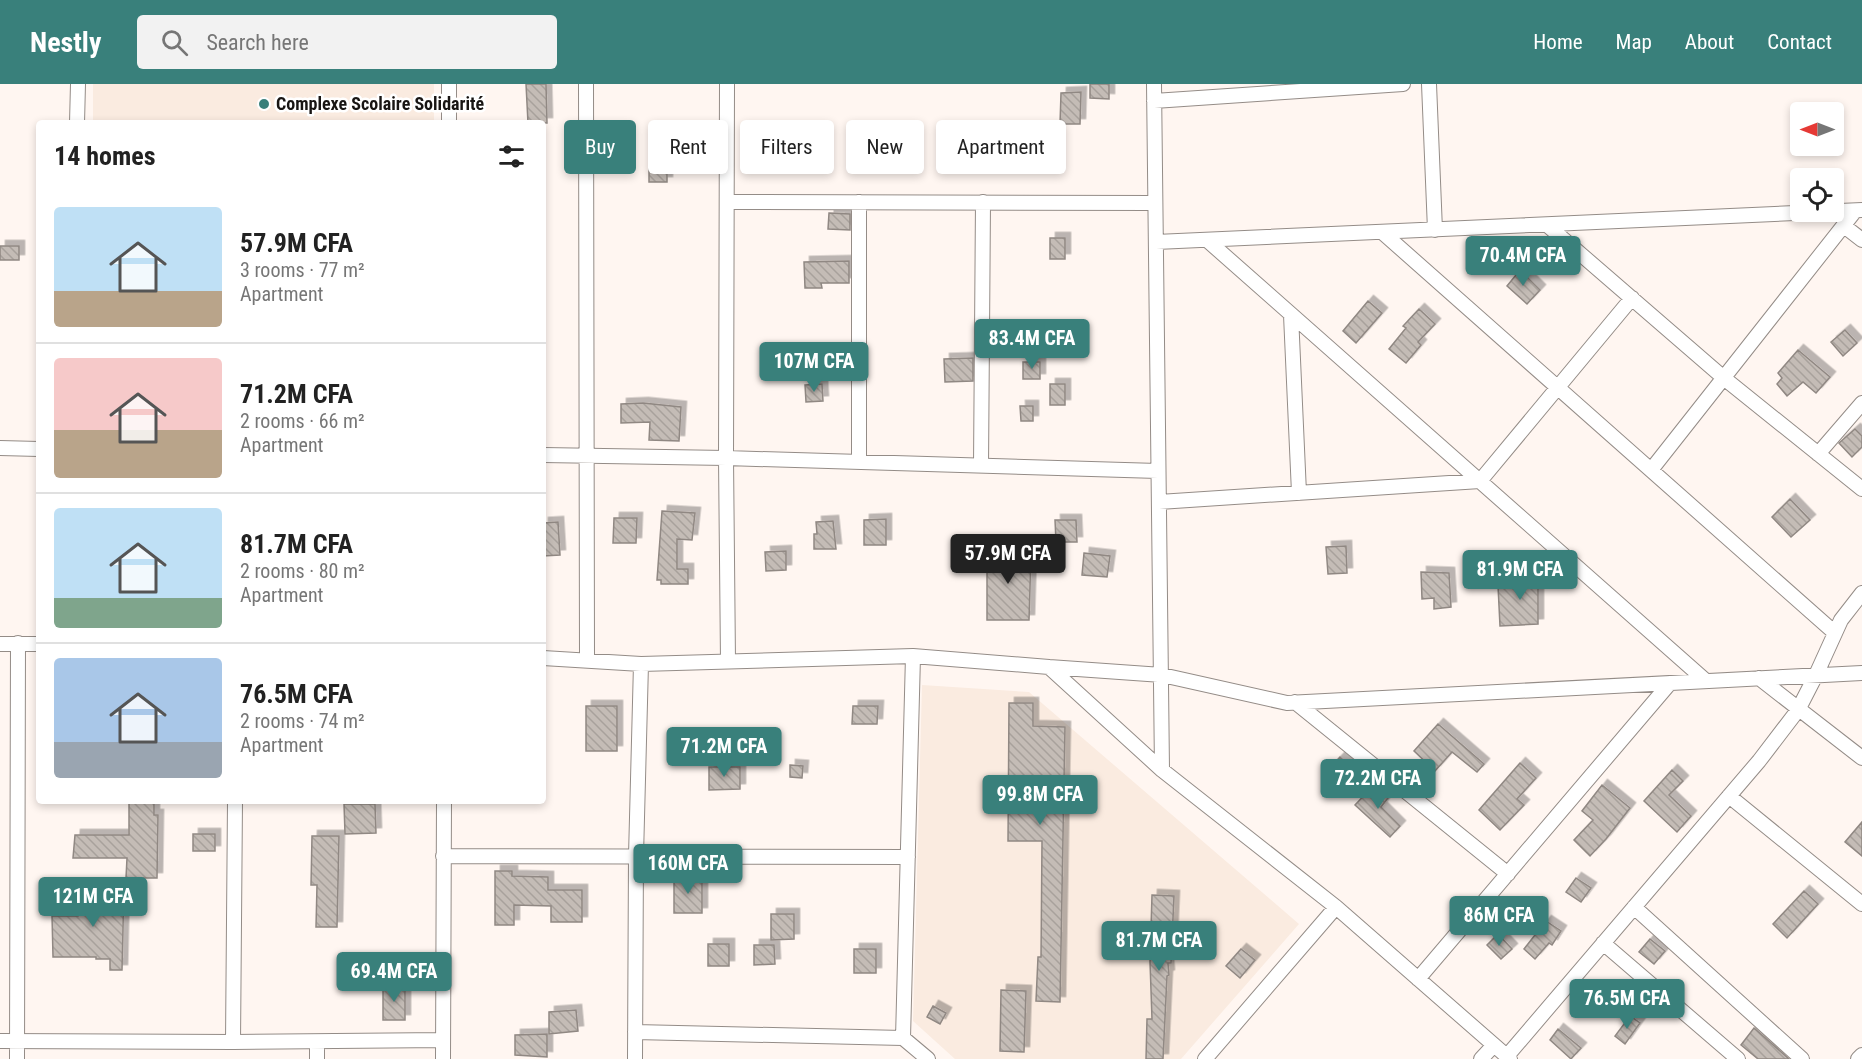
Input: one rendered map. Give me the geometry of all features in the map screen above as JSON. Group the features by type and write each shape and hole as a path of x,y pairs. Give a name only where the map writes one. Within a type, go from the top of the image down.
{"street":[{"path":"77,120 78,84"},
{"path":"449,84 449,120"},
{"path":"586,84 587,661"},
{"path":"727,84 728,661"},
{"path":"1154,84 1162,770"},
{"path":"1154,101 1307,87 1403,84"},
{"path":"1429,84 1435,230"},
{"path":"727,202 1155,203"},
{"path":"859,202 859,462"},
{"path":"981,466 983,202"},
{"path":"1156,242 1859,210"},
{"path":"1651,470 1859,210"},
{"path":"1548,225 1724,377 1862,489"},
{"path":"1844,226 1862,240"},
{"path":"1382,232 1835,633"},
{"path":"1207,240 1706,681"},
{"path":"1159,502 1480,481 1632,298"},
{"path":"1291,315 1299,493"},
{"path":"1818,454 1862,402"},
{"path":"0,448 36,449"},
{"path":"546,455 1158,471"},
{"path":"1049,667 1162,770 1335,907 1509,1058 1603,943 1729,796 1798,710 1841,620 1862,593"},
{"path":"17,1059 18,643"},
{"path":"0,644 36,644"},
{"path":"546,658 641,664 913,656 1162,675 1287,703 1862,673"},
{"path":"903,1038 913,656"},
{"path":"634,1059 641,664"},
{"path":"1759,678 1862,758"},
{"path":"1418,979 1670,683"},
{"path":"1295,702 1508,874"},
{"path":"1729,796 1862,904"},
{"path":"233,1042 235,804"},
{"path":"443,1059 444,804"},
{"path":"443,856 908,857"},
{"path":"1205,1059 1335,907"},
{"path":"1634,907 1802,1059"},
{"path":"1603,943 1738,1059"},
{"path":"635,1032 903,1038 928,1059"},
{"path":"0,1041 443,1040"},
{"path":"317,1042 317,1059"},
{"path":"1481,1059 1494,1045"},
{"path":"1858,1059 1862,1054"}],"shaded area":[{"name":"Complexe Scolaire Solidarité","path":"93,84 434,84 434,120 93,120"},
{"path":"922,685 1029,692 1299,924 1181,1059 955,1059 913,1021"}],"building":[{"path":"526,84 546,84 547,123 546,120 528,120"},
{"path":"1090,84 1109,84 1109,99 1090,98"},
{"path":"1081,92 1080,124 1066,124 1066,120 1060,120 1061,93"},
{"path":"649,174 667,174 667,182 649,182"},
{"path":"829,213 850,214 850,230 828,229"},
{"path":"1050,238 1065,238 1065,259 1050,259"},
{"path":"1503,245 1518,260 1508,270 1493,255"},
{"path":"0,246 19,246 19,260 0,260"},
{"path":"849,261 849,283 821,283 822,288 805,288 804,262"},
{"path":"1520,270 1540,290 1527,304 1507,286"},
{"path":"1368,301 1382,313 1356,343 1343,331"},
{"path":"1419,309 1435,324 1418,342 1421,345 1406,363 1389,349 1406,328 1403,326"},
{"path":"1845,330 1857,343 1843,356 1831,342"},
{"path":"1798,350 1830,377 1816,393 1803,382 1787,396 1777,384 1782,378 1778,373"},
{"path":"973,358 973,381 945,382 944,359"},
{"path":"1023,362 1040,362 1040,379 1023,379"},
{"path":"822,384 823,401 806,402 805,385"},
{"path":"1050,384 1065,384 1065,405 1050,405"},
{"path":"643,403 681,407 679,441 649,440 650,422 621,423 621,404"},
{"path":"1020,406 1033,406 1033,421 1021,421"},
{"path":"1855,429 1862,436 1862,447 1852,457 1839,443"},
{"path":"1790,499 1810,520 1791,537 1772,517"},
{"path":"662,511 695,513 692,540 677,539 677,569 688,569 688,584 661,584 661,580 657,580"},
{"path":"614,518 637,518 636,543 613,543"},
{"path":"886,519 886,545 864,545 864,520"},
{"path":"1055,520 1076,520 1077,542 1056,542"},
{"path":"833,521 836,549 814,549 814,534 817,534 816,522"},
{"path":"558,522 560,555 546,556 546,523"},
{"path":"1346,546 1347,573 1328,574 1326,547"},
{"path":"987,550 1020,550 1020,555 1031,555 1029,620 987,620"},
{"path":"786,551 786,570 766,571 765,552"},
{"path":"1084,553 1110,556 1107,577 1082,575"},
{"path":"1538,568 1538,624 1500,626 1498,586 1522,583 1521,569"},
{"path":"1421,572 1449,573 1451,607 1434,609 1434,598 1422,599"},
{"path":"1009,703 1033,703 1033,726 1065,727 1060,1002 1036,1001 1038,957 1041,957 1042,841 1008,841"},
{"path":"586,706 617,706 617,751 586,751"},
{"path":"853,706 878,706 877,724 852,724"},
{"path":"1438,724 1484,764 1477,772 1452,752 1435,771 1414,751"},
{"path":"1340,757 1354,771 1337,788 1323,775"},
{"path":"1520,763 1536,778 1517,799 1524,805 1500,830 1479,810"},
{"path":"790,765 803,766 802,778 790,777"},
{"path":"709,767 740,767 740,789 709,790"},
{"path":"1672,770 1683,781 1669,795 1691,816 1677,832 1644,801"},
{"path":"1375,784 1388,798 1381,807 1400,826 1390,837 1355,805"},
{"path":"1602,785 1630,808 1590,856 1574,840 1593,820 1582,811"},
{"path":"129,804 154,804 154,815 158,815 157,878 126,878 127,858 73,858 75,835 129,835"},
{"path":"344,804 375,804 376,833 345,834"},
{"path":"1862,822 1862,856 1845,842"},
{"path":"193,834 215,834 215,851 193,851"},
{"path":"312,836 339,836 337,927 316,927 317,885 311,885"},
{"path":"495,871 512,871 512,876 548,877 548,890 582,890 582,922 551,922 551,906 514,905 514,925 495,925"},
{"path":"674,877 702,877 702,913 674,913"},
{"path":"1576,878 1591,888 1581,902 1566,892"},
{"path":"86,887 124,888 122,970 110,970 110,959 53,957 52,916 78,916 79,898 86,898"},
{"path":"1804,891 1818,904 1787,938 1773,924"},
{"path":"1152,895 1174,896 1163,1059 1146,1059 1147,1019 1152,1019 1150,962"},
{"path":"771,914 794,914 794,939 771,940"},
{"path":"1546,921 1561,931 1552,945 1549,943 1535,959 1524,949"},
{"path":"1498,934 1512,949 1501,959 1487,945"},
{"path":"1650,939 1665,951 1654,964 1639,952"},
{"path":"708,944 729,944 729,966 708,966"},
{"path":"754,945 774,945 775,964 754,965"},
{"path":"854,949 876,949 876,973 854,973"},
{"path":"1241,949 1255,960 1240,978 1226,966"},
{"path":"383,986 405,986 405,1020 383,1020"},
{"path":"1001,990 1026,991 1024,1052 1000,1051"},
{"path":"933,1006 946,1013 940,1024 927,1017"},
{"path":"576,1010 578,1031 549,1034 549,1012"},
{"path":"1630,1016 1640,1023 1625,1044 1615,1036"},
{"path":"1754,1028 1789,1059 1758,1059 1741,1045"},
{"path":"1558,1029 1581,1048 1571,1059 1550,1040"},
{"path":"547,1034 547,1057 515,1055 515,1035"}],"place":[{"name":"Complexe Scolaire Solidarité","path":"264,104"}]}
